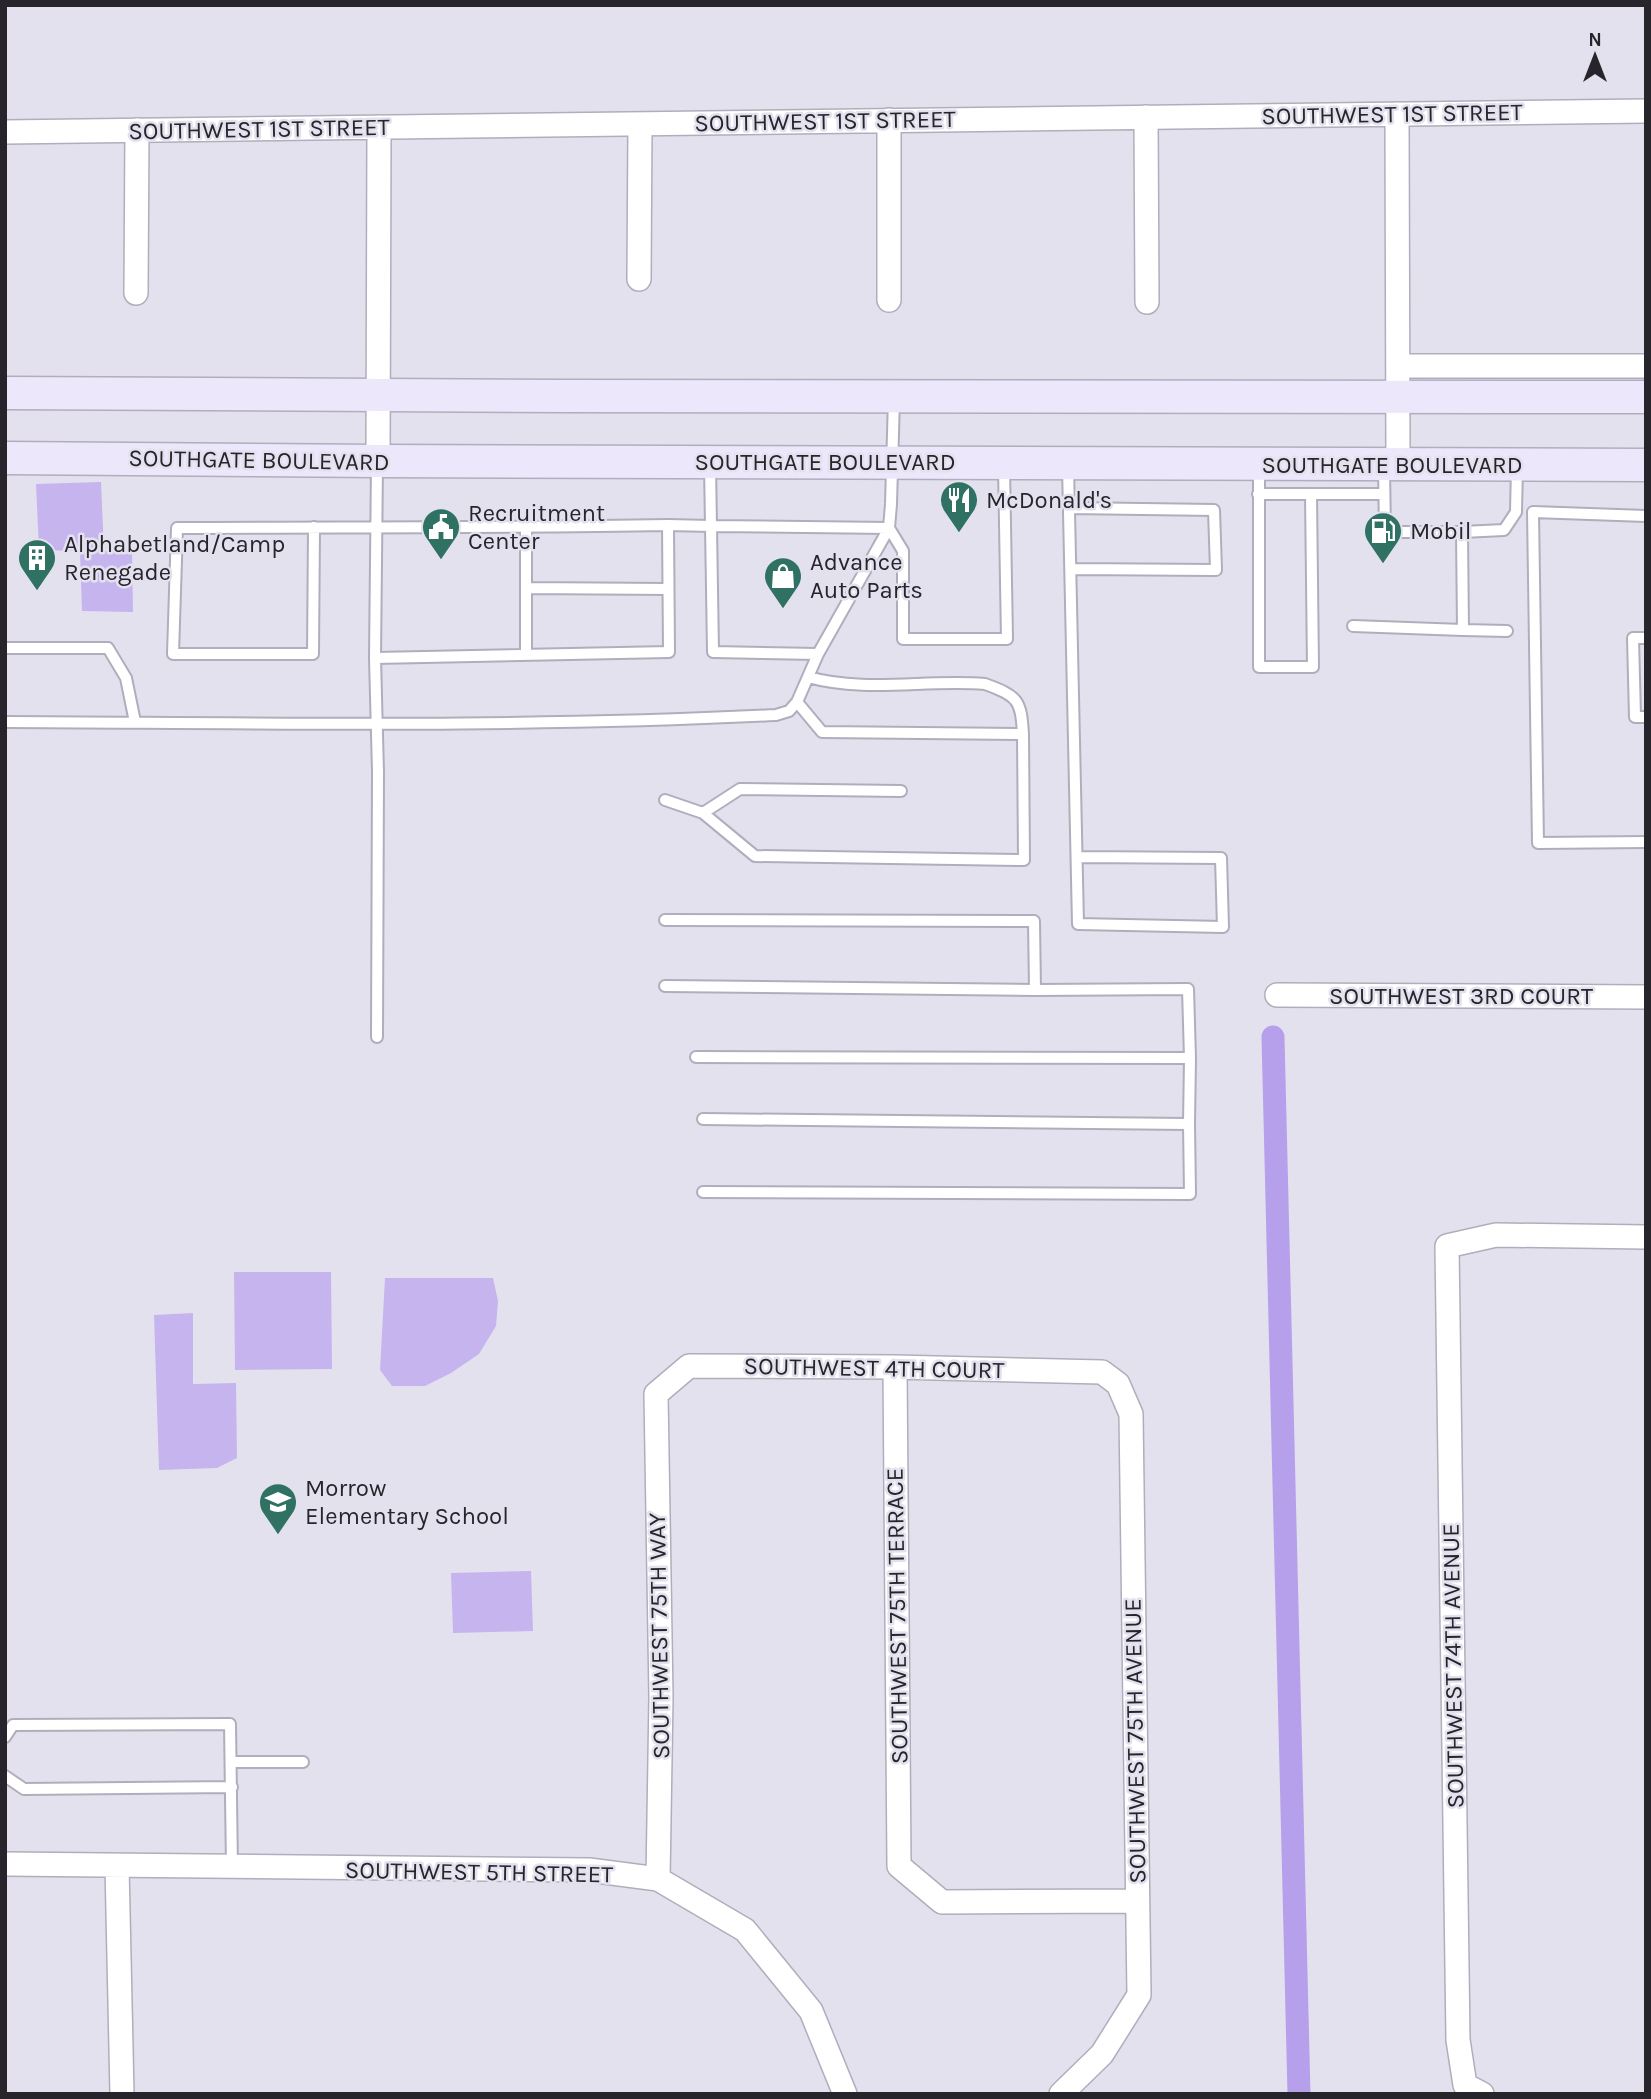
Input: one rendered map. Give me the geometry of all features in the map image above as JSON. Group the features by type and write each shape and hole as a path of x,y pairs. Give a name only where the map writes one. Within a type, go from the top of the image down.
{"main road":[{"path":"5,393 1646,397"},
{"name":"SOUTHGATE BOULEVARD","path":"5,458 893,461 1068,464 1259,479 1389,475 1517,465 1646,466"}],"street":[{"name":"SOUTHWEST 1ST STREET","path":"5,132 1646,111"},
{"path":"1389,475 1398,366 1397,114"},
{"path":"1146,117 1147,302"},
{"path":"889,120 889,300"},
{"path":"639,279 640,124"},
{"path":"377,461 379,127"},
{"path":"136,293 137,130"},
{"path":"1398,366 1646,366"},
{"name":"SOUTHWEST 3RD COURT","path":"1277,995 1646,997"},
{"name":"SOUTHWEST 74TH AVENUE","path":"1474,2089 1458,2040 1447,1246 1496,1234 1646,1237"},
{"name":"SOUTHWEST 4TH COURT","path":"656,1394 689,1366 1102,1372"},
{"name":"SOUTHWEST 75TH TERRACE","path":"895,1367 899,1866 942,1902 1137,1901"},
{"name":"SOUTHWEST 75TH AVENUE","path":"1061,2094 1102,2054 1139,1995 1131,1414 1118,1384 1102,1372"},
{"name":"SOUTHWEST 75TH WAY","path":"656,1394 661,1697 658,1879"},
{"name":"SOUTHWEST 5TH STREET","path":"5,1864 589,1870 658,1879 745,1930 811,2011 845,2094"},
{"path":"117,1867 122,2094"}],"lane":[{"path":"5,722 666,721 776,715 789,711 797,702 818,654 889,528 895,395"},
{"path":"377,461 377,1037"},
{"path":"710,461 713,652 818,654"},
{"path":"889,528 903,551 903,639 1007,639 1004,463"},
{"path":"1068,464 1078,925 1223,927 1221,858 1078,857"},
{"path":"1311,494 1313,667 1259,667 1259,479 1311,494 1389,475 1385,532 1504,530 1516,512 1517,465"},
{"path":"1070,508 1214,510 1216,570 1071,569"},
{"path":"1516,512 1646,516"},
{"path":"1534,512 1538,843 1646,842"},
{"path":"314,527 313,654 173,654 177,528 376,526 526,527 668,525 889,528"},
{"path":"375,658 669,652 668,525"},
{"path":"526,527 526,654"},
{"path":"1462,532 1463,630"},
{"path":"526,588 668,589"},
{"path":"1353,626 1507,631"},
{"path":"1646,638 1633,638 1635,717 1646,717"},
{"path":"5,648 108,649 126,678 135,722"},
{"path":"665,800 703,813 755,856 1024,860 1023,734 1021,711 1016,699 985,684 841,684 808,677"},
{"path":"797,702 822,732 1023,734"},
{"path":"703,813 740,789 901,791"},
{"path":"665,920 1034,921 1035,990"},
{"path":"665,986 1188,989 1190,1194 703,1192"},
{"path":"696,1057 1190,1058"},
{"path":"703,1119 1189,1124"},
{"path":"5,1737 13,1725 230,1724 232,1868"},
{"path":"232,1762 303,1762"},
{"path":"5,1776 24,1789 232,1787"}],"shaded area":[{"path":"101,482 104,551 132,551 133,612 82,611 80,551 39,550 36,484"},
{"path":"234,1272 331,1272 332,1369 235,1370"},
{"path":"385,1278 493,1278 498,1301 496,1326 479,1354 451,1373 425,1386 392,1386 380,1370"},
{"path":"193,1313 193,1384 236,1383 237,1458 217,1468 159,1470 154,1315"},
{"path":"531,1571 533,1631 453,1633 451,1573"}],"waterway":[{"path":"1273,1037 1299,2094"}],"place":[{"name":"McDonald's","path":"959,534"},
{"name":"Recruitment Center","path":"441,561"},
{"name":"Mobil","path":"1383,565"},
{"name":"Alphabetland/Camp Renegade","path":"37,592"},
{"name":"Advance Auto Parts","path":"783,610"},
{"name":"Morrow Elementary School","path":"278,1536"}]}
